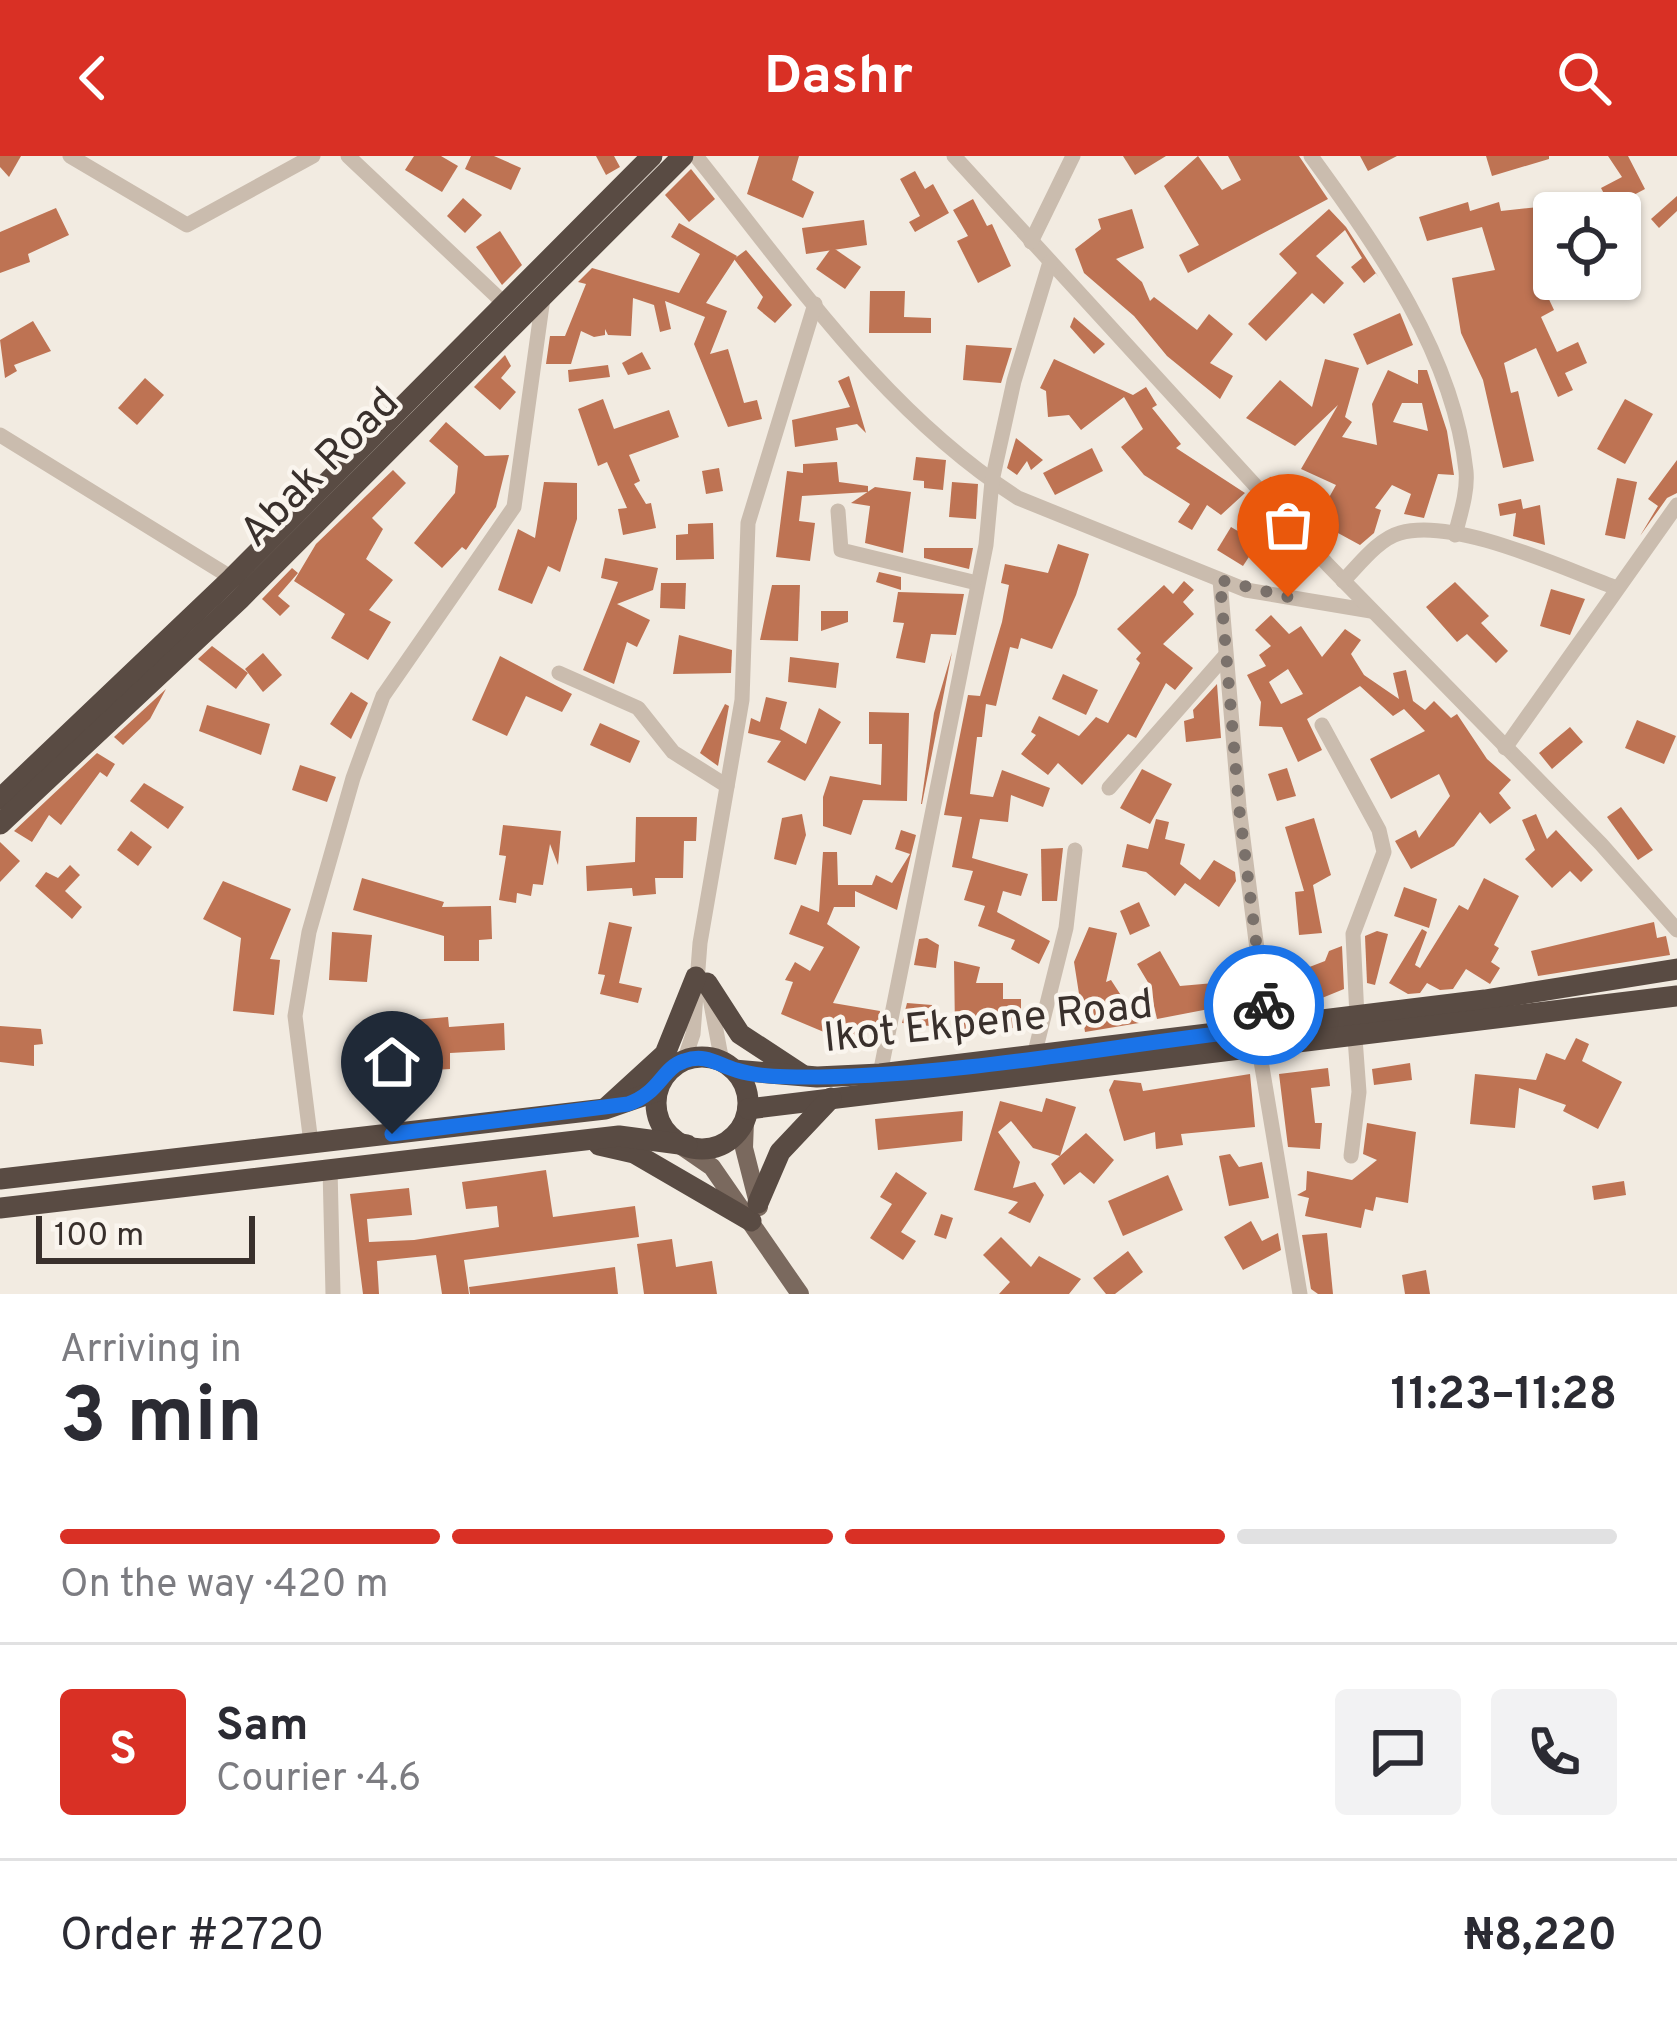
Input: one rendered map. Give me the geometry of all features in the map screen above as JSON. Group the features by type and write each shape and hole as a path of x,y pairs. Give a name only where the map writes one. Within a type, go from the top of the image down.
{"highway":[{"name":"Abak Road","path":"0,799 232,578 652,156"},
{"name":"Abak Road","path":"0,824 240,598 683,156"},
{"name":"Ikot Ekpene Road","path":"1486,1010 1677,969"},
{"path":"605,1109 665,1054 702,980 740,1034 807,1077"},
{"name":"Ikot Ekpene Road","path":"746,1115 831,1098 1486,1010 1677,996"},
{"name":"Ikot Ekpene Road","path":"728,1066 807,1077 880,1074 1034,1056 1263,1039"},
{"path":"0,1179 605,1109 657,1091 672,1068 684,1061 728,1066 748,1095 746,1115 718,1147 651,1136 581,1140 0,1208"},
{"path":"657,1091 662,1128 684,1145"},
{"path":"581,1140 634,1154 754,1212 780,1152 831,1098"}],"main road":[{"path":"746,1115 744,1148 754,1212 774,1257 800,1294"},
{"path":"684,1145 754,1212"}],"street":[{"path":"70,156 187,226 313,156"},
{"path":"348,156 507,306"},
{"path":"696,156 881,385 992,481 1018,498 1220,580 1371,611"},
{"path":"954,156 1342,581 1677,930"},
{"path":"1031,242 1073,156"},
{"path":"1311,156 1380,255 1446,389 1467,473 1455,535"},
{"path":"880,1074 992,481 1050,262"},
{"path":"311,1143 296,1016 309,932 383,696 514,507 543,298"},
{"path":"728,1066 713,1038 700,943 744,675 748,523 815,304"},
{"path":"0,435 232,578"},
{"path":"1505,748 1677,505"},
{"path":"838,511 841,550 976,583"},
{"path":"1342,581 1401,532 1455,535 1617,588"},
{"path":"1220,580 1263,1039 1300,1294"},
{"path":"1109,788 1225,656"},
{"path":"560,673 638,708 673,752 727,786"},
{"path":"1322,725 1379,830 1384,852 1353,934 1359,1092 1351,1156"},
{"path":"1034,1056 1066,928 1075,850"},
{"path":"684,1061 702,980"},
{"path":"330,1168 333,1294"}],"building":[{"path":"0,156 21,156 9,177 0,167"},
{"path":"414,156 441,156 458,166 442,192 405,170"},
{"path":"471,156 494,156 521,168 511,190 465,169"},
{"path":"596,156 614,156 620,167 606,175"},
{"path":"759,156 799,156 792,180 814,192 803,218 747,194"},
{"path":"1123,156 1166,156 1135,175"},
{"path":"1198,156 1222,190 1241,180 1228,156 1299,156 1328,199 1188,273 1179,255 1199,245 1164,186"},
{"path":"1360,156 1397,156 1368,171"},
{"path":"1486,156 1549,156 1549,159 1492,176"},
{"path":"1608,156 1628,156 1645,189 1603,192 1601,188 1622,177"},
{"path":"691,169 715,199 689,222 665,195"},
{"path":"915,171 925,189 933,184 949,213 915,232 909,222 920,216 900,179"},
{"path":"1677,196 1677,211 1659,228 1651,219"},
{"path":"463,198 482,215 465,233 447,216"},
{"path":"973,199 987,226 992,224 1011,266 978,283 957,241 968,236 953,210"},
{"path":"1468,202 1470,211 1499,202 1501,211 1533,208 1533,300 1549,300 1554,310 1541,317 1557,352 1578,342 1587,363 1565,373 1573,390 1558,397 1536,348 1504,363 1511,393 1518,391 1534,461 1503,468 1483,380 1461,333 1452,278 1495,270 1482,227 1427,241 1419,217"},
{"path":"56,208 69,235 28,254 30,262 0,273 0,232"},
{"path":"1132,209 1144,248 1116,259 1142,282 1150,301 1154,297 1197,330 1209,314 1233,334 1210,363 1233,376 1220,399 1167,356 1134,316 1084,273 1075,249 1101,229 1098,219"},
{"path":"1329,209 1346,227 1376,273 1364,283 1351,267 1362,258 1345,230 1316,256 1344,283 1324,304 1312,293 1266,341 1248,324 1297,273 1279,254"},
{"path":"864,220 867,245 806,254 802,228"},
{"path":"679,223 737,256 706,303 727,311 710,354 728,349 744,403 757,400 762,419 728,427 694,344 705,317 665,301 671,329 660,332 654,305 633,298 631,336 608,335 605,329 605,335 594,337 581,331 571,364 546,364 550,336 565,336 586,284 578,282 592,268 679,293 700,254 671,237"},
{"path":"500,231 522,265 502,285 476,247"},
{"path":"832,247 861,267 845,289 816,269"},
{"path":"746,250 792,305 775,323 757,308 763,297 734,259"},
{"path":"870,291 905,291 904,317 931,318 931,333 869,333"},
{"path":"1400,313 1413,345 1367,365 1353,334"},
{"path":"1074,317 1105,344 1094,354 1070,327"},
{"path":"33,321 51,351 14,365 17,371 5,378 0,340"},
{"path":"966,345 1012,348 1001,383 963,380"},
{"path":"642,352 651,369 628,375 622,363"},
{"path":"505,355 511,366 501,378 516,392 500,410 474,387"},
{"path":"1054,359 1133,395 1146,387 1157,405 1152,408 1181,444 1176,448 1245,493 1221,515 1207,505 1192,530 1178,522 1190,504 1144,475 1121,447 1143,429 1124,397 1081,430 1069,415 1048,417 1046,391 1040,388"},
{"path":"1325,359 1359,368 1345,417 1352,422 1342,437 1377,445 1372,404 1388,370 1418,384 1418,370 1427,370 1447,431 1454,475 1438,474 1424,518 1404,514 1411,494 1392,485 1375,508 1381,510 1374,533 1360,545 1316,521 1336,485 1301,469 1338,405 1295,446 1246,418 1280,380 1312,407","holes":["1402,403 1422,403 1428,431 1393,422"]},
{"path":"608,365 610,377 569,382 568,370"},
{"path":"849,376 866,433 857,424 836,428 838,440 795,447 792,420 850,407 838,381"},
{"path":"145,378 164,395 137,425 118,408"},
{"path":"603,399 614,429 669,410 679,437 629,455 640,481 634,484 646,504 651,503 656,528 623,535 618,509 627,508 607,462 598,466 578,409"},
{"path":"1625,399 1653,414 1625,464 1597,449"},
{"path":"446,422 485,456 509,455 496,507 466,550 462,547 442,568 414,543 455,493 458,466 429,441"},
{"path":"1016,438 1043,460 1031,470 1027,461 1017,475 1007,468"},
{"path":"1092,448 1103,471 1055,495 1043,473"},
{"path":"916,457 946,460 943,490 924,488 924,481 913,480"},
{"path":"1677,460 1677,493 1667,498 1640,536 1658,506 1648,499"},
{"path":"837,462 839,482 868,486 868,492 802,496 799,521 815,523 810,561 776,557 787,471 803,473 803,464"},
{"path":"719,468 723,491 706,494 702,471"},
{"path":"393,470 406,483 372,518 383,529 366,559 393,580 369,610 391,622 368,660 331,638 345,614 294,581 316,544"},
{"path":"1617,478 1637,482 1625,539 1605,535"},
{"path":"1291,480 1310,505 1298,514 1276,491"},
{"path":"544,482 577,483 577,519 560,572 548,566 532,604 498,590 518,529 535,538"},
{"path":"952,482 978,484 976,519 949,517"},
{"path":"875,487 911,492 903,553 865,543 870,506 851,503"},
{"path":"1521,499 1523,509 1540,505 1545,545 1513,536 1516,513 1500,516 1498,504"},
{"path":"713,523 714,559 676,560 676,535 688,534 688,524"},
{"path":"1231,527 1258,543 1243,566 1217,550"},
{"path":"1058,544 1089,554 1076,595 1052,649 1021,638 1018,649 1010,647 996,706 986,704 982,737 977,737 970,794 993,797 1002,770 1050,788 1043,807 1011,795 1008,822 980,819 972,858 1028,874 1021,896 1003,891 997,912 1050,941 1039,964 1011,949 1015,940 978,926 985,906 964,900 973,871 952,867 962,817 944,815 968,695 980,696 1002,622 1009,585 1001,583 1005,564 1048,573"},
{"path":"924,548 973,548 969,569 924,558"},
{"path":"605,558 658,568 653,590 617,604 650,620 637,647 627,642 614,684 583,670 618,582 601,578"},
{"path":"292,568 298,573 278,596 290,606 280,616 262,599"},
{"path":"879,572 901,577 901,590 876,582"},
{"path":"1184,581 1194,590 1183,602 1194,614 1163,644 1193,668 1175,690 1166,683 1136,738 1128,734 1082,785 1058,763 1048,775 1021,754 1036,735 1031,732 1039,716 1079,736 1096,717 1108,723 1141,653 1117,629 1164,585 1173,594"},
{"path":"1455,582 1489,616 1481,623 1508,651 1496,663 1467,634 1457,642 1426,607"},
{"path":"661,583 686,583 685,609 660,608"},
{"path":"772,585 800,585 798,641 760,640"},
{"path":"1551,589 1585,599 1570,635 1540,626"},
{"path":"898,592 964,594 956,635 931,634 925,663 896,658 904,623 893,622"},
{"path":"821,611 848,611 848,622 821,631"},
{"path":"1271,615 1289,634 1301,626 1322,657 1345,629 1361,640 1351,654 1364,675 1399,699 1393,673 1406,670 1413,701 1425,710 1434,701 1451,718 1457,714 1487,759 1511,780 1499,793 1511,808 1490,824 1480,812 1454,846 1411,869 1395,841 1416,830 1419,838 1450,796 1439,774 1391,799 1370,759 1425,731 1404,709 1393,716 1360,686 1307,719 1322,750 1298,762 1282,727 1259,726 1261,702 1247,675 1266,666 1259,655 1271,646 1255,630","holes":["1288,669 1303,694 1281,704 1269,682"]},
{"path":"679,635 732,650 731,673 673,674"},
{"path":"212,646 248,673 236,689 198,659"},
{"path":"952,652 922,804 921,804 934,713"},
{"path":"263,653 282,675 263,692 245,669"},
{"path":"500,656 572,694 562,712 526,696 507,736 472,720"},
{"path":"790,657 839,663 836,688 788,682"},
{"path":"1063,674 1098,690 1086,715 1052,699"},
{"path":"1217,684 1221,738 1186,742 1184,721 1194,718 1193,710"},
{"path":"166,689 150,719 123,745 114,737"},
{"path":"351,692 368,703 351,739 330,724"},
{"path":"766,697 787,702 780,729 806,744 819,708 841,722 805,781 767,762 781,741 748,733 751,718 760,722"},
{"path":"725,704 729,706 718,766 700,753"},
{"path":"207,705 270,724 261,755 199,731"},
{"path":"869,712 909,713 907,801 863,800 851,835 823,826 823,797 830,776 881,785 882,744 869,744"},
{"path":"1637,720 1676,736 1664,764 1625,748"},
{"path":"600,723 640,741 630,763 590,745"},
{"path":"1570,727 1583,742 1552,769 1539,753"},
{"path":"97,753 115,764 107,777 100,772 61,825 49,815 32,842 14,831"},
{"path":"300,765 336,777 327,802 292,790"},
{"path":"1287,768 1296,796 1277,801 1268,774"},
{"path":"1142,769 1172,784 1150,824 1120,808"},
{"path":"144,783 184,807 168,829 130,801"},
{"path":"1621,807 1653,850 1638,860 1607,817"},
{"path":"802,814 806,835 796,865 774,859 782,818"},
{"path":"1536,814 1547,839 1556,830 1593,870 1581,882 1570,871 1552,888 1525,859 1535,850 1522,820"},
{"path":"636,817 697,817 696,841 684,841 683,878 655,878 656,894 633,896 632,888 587,891 586,866 635,862"},
{"path":"1314,818 1331,875 1313,885 1322,933 1299,935 1295,892 1304,891 1285,827"},
{"path":"1156,819 1169,822 1165,839 1185,844 1180,864 1200,880 1214,860 1235,872 1236,881 1219,907 1185,883 1175,896 1146,872 1122,867 1127,844 1148,849"},
{"path":"503,825 561,831 558,865 550,844 543,885 533,884 531,896 517,893 516,903 499,900 506,856 499,855"},
{"path":"901,830 916,835 897,910 855,891 855,907 834,907 827,924 860,947 833,1003 880,1011 878,1025 862,1024 858,1046 844,1045 847,1027 831,1035 781,1014 793,982 785,980 795,962 810,971 824,947 789,934 801,905 819,912 823,852 837,852 838,885 872,885 876,875 892,883 910,854 895,849"},
{"path":"131,831 152,847 138,866 117,850"},
{"path":"0,842 20,861 0,882"},
{"path":"1063,848 1057,901 1042,901 1041,849"},
{"path":"70,865 80,875 65,891 82,907 72,919 35,886 46,872 58,878"},
{"path":"362,878 444,902 442,907 491,906 492,939 479,940 479,961 444,961 444,936 353,910"},
{"path":"1484,878 1519,896 1494,945 1499,948 1491,962 1500,968 1490,984 1466,969 1453,989 1440,990 1427,983 1420,993 1408,994 1389,983 1422,929 1427,932 1415,965 1420,968 1459,905 1468,910"},
{"path":"223,881 291,909 270,959 280,960 274,1015 233,1011 241,938 203,919"},
{"path":"1404,887 1437,899 1429,928 1394,916"},
{"path":"1139,902 1150,926 1130,935 1120,911"},
{"path":"609,922 632,927 619,983 642,988 638,1003 600,994 605,975 598,974"},
{"path":"1654,922 1657,938 1666,936 1670,955 1538,976 1531,951"},
{"path":"1089,927 1117,933 1106,982 1111,980 1139,1023 1085,1032 1074,962"},
{"path":"1377,931 1388,934 1375,985 1367,983 1365,936"},
{"path":"332,932 372,935 367,982 329,980"},
{"path":"919,939 939,945 936,968 914,965"},
{"path":"1342,946 1344,989 1300,1007 1286,976 1325,961 1329,951"},
{"path":"1160,951 1180,986 1237,981 1240,1003 1157,1019 1149,984 1137,964"},
{"path":"954,961 980,967 976,983 1003,983 1003,999 1021,999 1021,1028 955,1029"},
{"path":"907,1003 932,1005 930,1026 902,1023"},
{"path":"448,1017 449,1027 504,1023 505,1050 450,1053 450,1069 400,1072 401,1079 385,1087 361,1080 359,1051 414,1046 412,1020"},
{"path":"0,1026 41,1029 43,1044 34,1045 34,1066 0,1062"},
{"path":"1576,1038 1589,1044 1582,1061 1622,1082 1598,1129 1563,1111 1566,1105 1519,1088 1515,1128 1470,1124 1475,1074 1536,1080 1546,1053 1565,1060"},
{"path":"1410,1063 1412,1080 1374,1085 1372,1069"},
{"path":"1328,1068 1330,1086 1311,1088 1315,1123 1322,1123 1320,1149 1288,1147 1279,1074"},
{"path":"1250,1074 1255,1127 1181,1134 1183,1145 1156,1149 1155,1132 1124,1141 1109,1090 1114,1080 1141,1083 1143,1091"},
{"path":"1046,1098 1076,1107 1060,1156 1033,1148 1011,1121 998,1132 1020,1162 1013,1188 1035,1182 1044,1195 1030,1223 1008,1213 1018,1202 974,1190 1000,1101 1042,1112"},
{"path":"963,1111 962,1141 878,1150 875,1119"},
{"path":"1367,1123 1416,1132 1408,1203 1376,1197 1373,1211 1365,1209 1361,1228 1305,1216 1309,1198 1297,1195 1306,1190 1307,1171 1352,1180 1377,1160 1363,1154"},
{"path":"1086,1133 1114,1160 1094,1184 1080,1172 1064,1185 1051,1164"},
{"path":"1230,1154 1239,1167 1262,1162 1269,1198 1229,1206 1219,1156"},
{"path":"546,1170 553,1217 635,1206 639,1237 464,1260 469,1294 442,1294 436,1255 377,1261 379,1294 363,1294 350,1194 409,1188 412,1215 367,1219 369,1242 414,1240 499,1227 497,1206 466,1209 462,1182"},
{"path":"896,1172 927,1193 901,1232 916,1241 903,1260 870,1238 892,1204 880,1197"},
{"path":"1168,1175 1183,1210 1123,1236 1108,1201"},
{"path":"1624,1181 1626,1195 1594,1200 1592,1186"},
{"path":"941,1214 953,1218 946,1239 934,1235"},
{"path":"1251,1221 1262,1241 1278,1233 1281,1250 1243,1270 1224,1237"},
{"path":"1327,1233 1333,1294 1318,1294 1311,1289 1302,1235"},
{"path":"1001,1237 1031,1267 1039,1256 1081,1279 1069,1294 999,1294 1010,1282 983,1255"},
{"path":"672,1239 676,1267 712,1261 717,1294 644,1294 637,1244"},
{"path":"1128,1251 1143,1272 1115,1294 1106,1294 1093,1278"},
{"path":"615,1267 618,1294 470,1294 469,1287"},
{"path":"1426,1270 1430,1294 1405,1294 1402,1275"}],"way so far":[{"path":"1264,1005 1239,807 1220,580 1288,597"}],"route":[{"path":"392,1134 628,1104 657,1091 672,1068 684,1061 708,1058 734,1070 780,1076 880,1074 1267,1028 1264,1005"}]}
